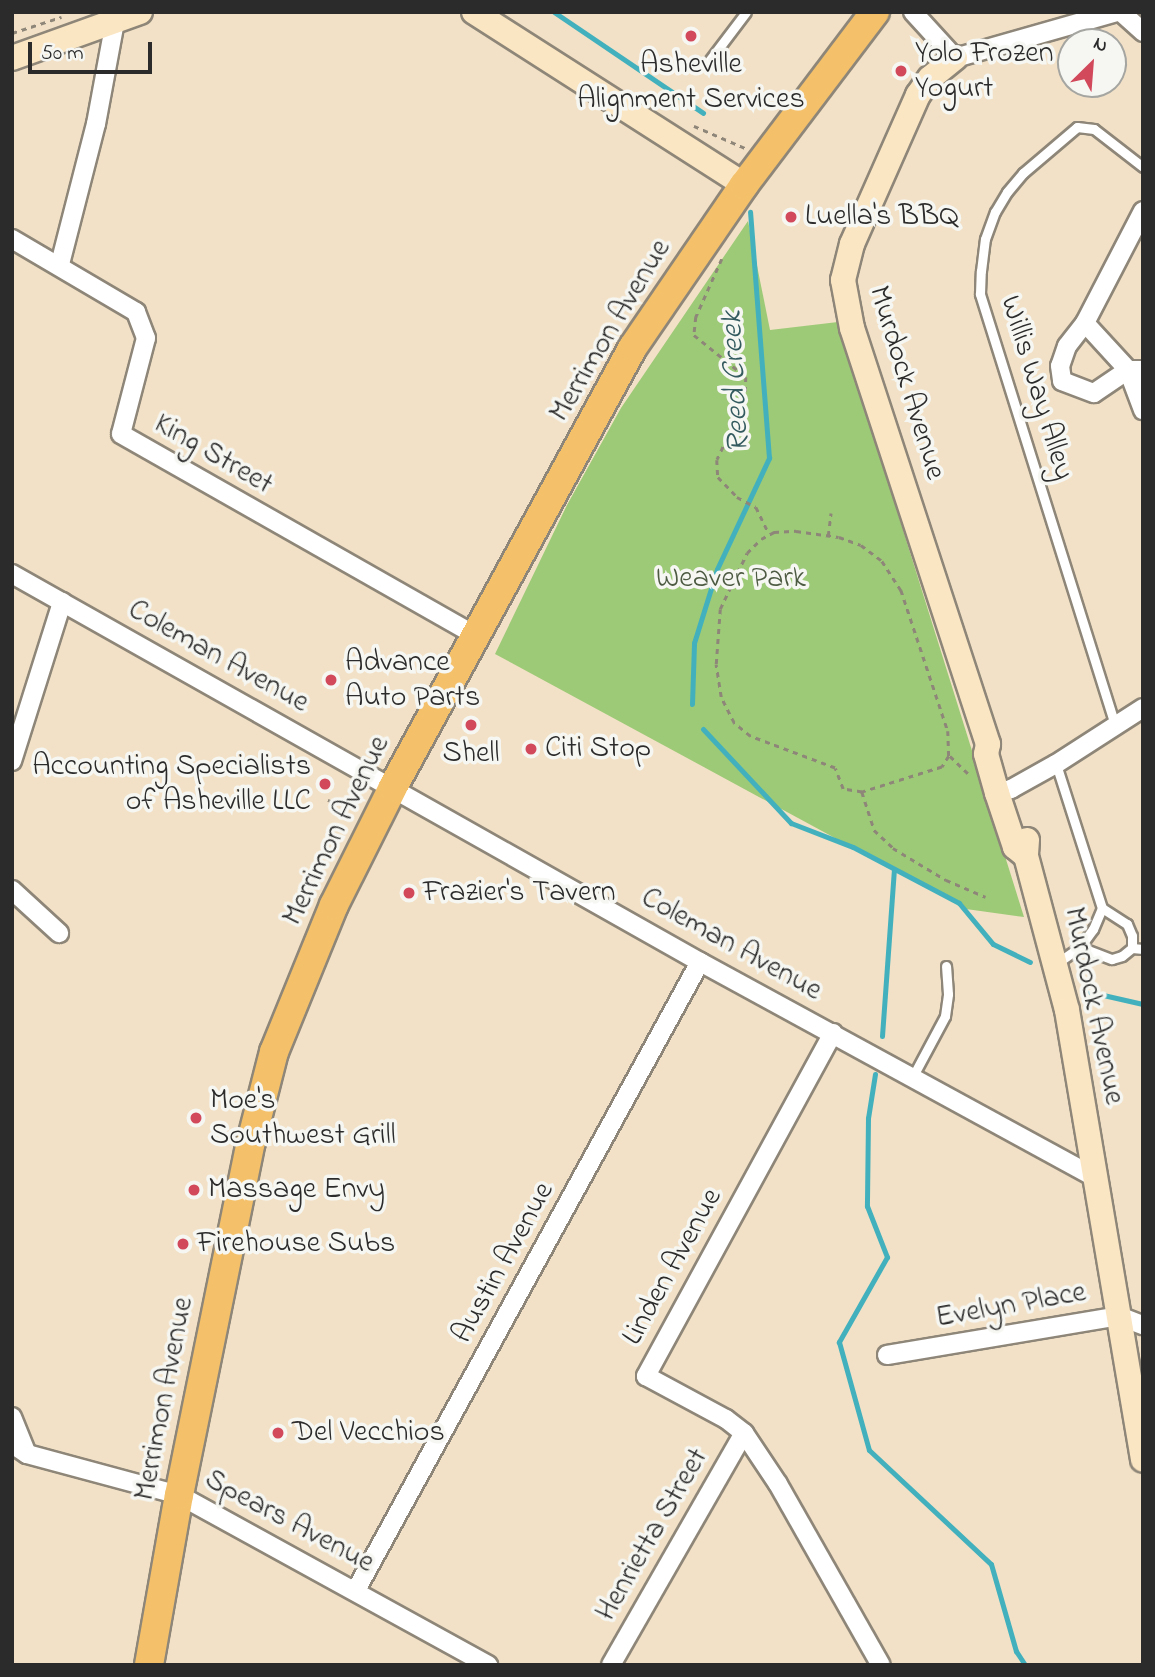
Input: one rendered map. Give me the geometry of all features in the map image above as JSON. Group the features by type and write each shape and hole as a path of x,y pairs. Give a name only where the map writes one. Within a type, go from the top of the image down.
{"main road":[{"name":"Merrimon Avenue","path":"149,1665 179,1495 251,1142 274,1052 334,905 393,787 633,347 744,185 875,12"}],"street":[{"path":"12,58 140,12"},
{"path":"474,12 744,185"},
{"path":"913,12 955,58 1119,12 1143,32"},
{"path":"60,264 96,124 115,21"},
{"name":"Murdock Avenue","path":"955,58 930,78 918,95 852,244 843,280 852,328 988,744 997,750 1004,791 1028,842 1026,856 1067,1010 1143,1460"},
{"path":"1135,370 1094,393 1062,381 1060,366 1067,346 1085,323 1143,211"},
{"name":"King Street","path":"12,239 60,264 136,312 146,338 121,434 477,636"},
{"path":"1085,323 1135,370 1143,410"},
{"name":"Coleman Avenue","path":"12,575 700,962 1094,1177"},
{"path":"12,761 62,602"},
{"path":"1004,791 1056,764 1143,708"},
{"path":"12,890 59,933"},
{"name":"Austin Avenue","path":"356,1590 700,962"},
{"name":"Linden Avenue","path":"833,1033 646,1377 726,1419 744,1433 778,1484 881,1665"},
{"name":"Evelyn Place","path":"887,1355 1119,1316 1143,1325"},
{"path":"12,1417 20,1449"},
{"name":"Henrietta Street","path":"611,1665 744,1433"},
{"name":"Spears Avenue","path":"20,1449 179,1495 488,1665"}],"lane":[{"path":"709,61 746,12"},
{"name":"Willis Way Alley","path":"1115,725 980,294 981,271 988,230 1007,192 1023,173 1077,127 1094,129 1143,167"},
{"path":"1056,764 1102,908 1127,924 1138,949 1112,959 1080,947"},
{"path":"1055,964 1080,947 1093,929 1102,908"},
{"path":"913,1076 944,1016 948,994 946,966"}],"path":[{"path":"12,33 62,16"},
{"path":"724,253 696,317 694,335 746,377 745,402 717,460 718,477 737,496 757,507 769,535"},
{"path":"828,536 831,513"},
{"path":"796,531 828,536 861,545 882,561 901,590 948,731 948,755 942,767 862,792 843,789 835,768 750,736 734,723 720,697 716,664 720,609 747,553 769,535 796,531"},
{"path":"862,792 874,830 893,848 946,880 986,897"},
{"path":"328,800 333,802"}],"green space":[{"name":"Weaver Park","path":"748,221 770,330 838,322 1024,917 966,909 495,654 567,505 621,408"}],"waterway":[{"name":"Reed Creek","path":"554,12 703,113"},
{"name":"Reed Creek","path":"692,704 694,643 717,569 769,458 750,212"},
{"name":"Reed Creek","path":"703,729 791,823 853,847 959,903 993,944 1030,962"},
{"path":"882,1036 894,870"},
{"name":"Reed Creek","path":"1090,992 1143,1004"},
{"path":"875,1074 868,1118 867,1206 887,1257 839,1342 869,1450 991,1564 1016,1651 1025,1665"}],"place":[{"name":"Asheville Alignment Services","path":"691,36"},
{"name":"Yolo Frozen Yogurt","path":"901,71"},
{"name":"Luella's BBQ","path":"791,217"},
{"name":"Advance Auto Parts","path":"331,680"},
{"name":"Shell","path":"471,725"},
{"name":"Citi Stop","path":"531,749"},
{"name":"Accounting Specialists of Asheville LLC","path":"325,784"},
{"name":"Frazier's Tavern","path":"409,893"},
{"name":"Moe's Southwest Grill","path":"196,1118"},
{"name":"Massage Envy","path":"194,1190"},
{"name":"Firehouse Subs","path":"183,1244"},
{"name":"Del Vecchios","path":"278,1433"}]}
